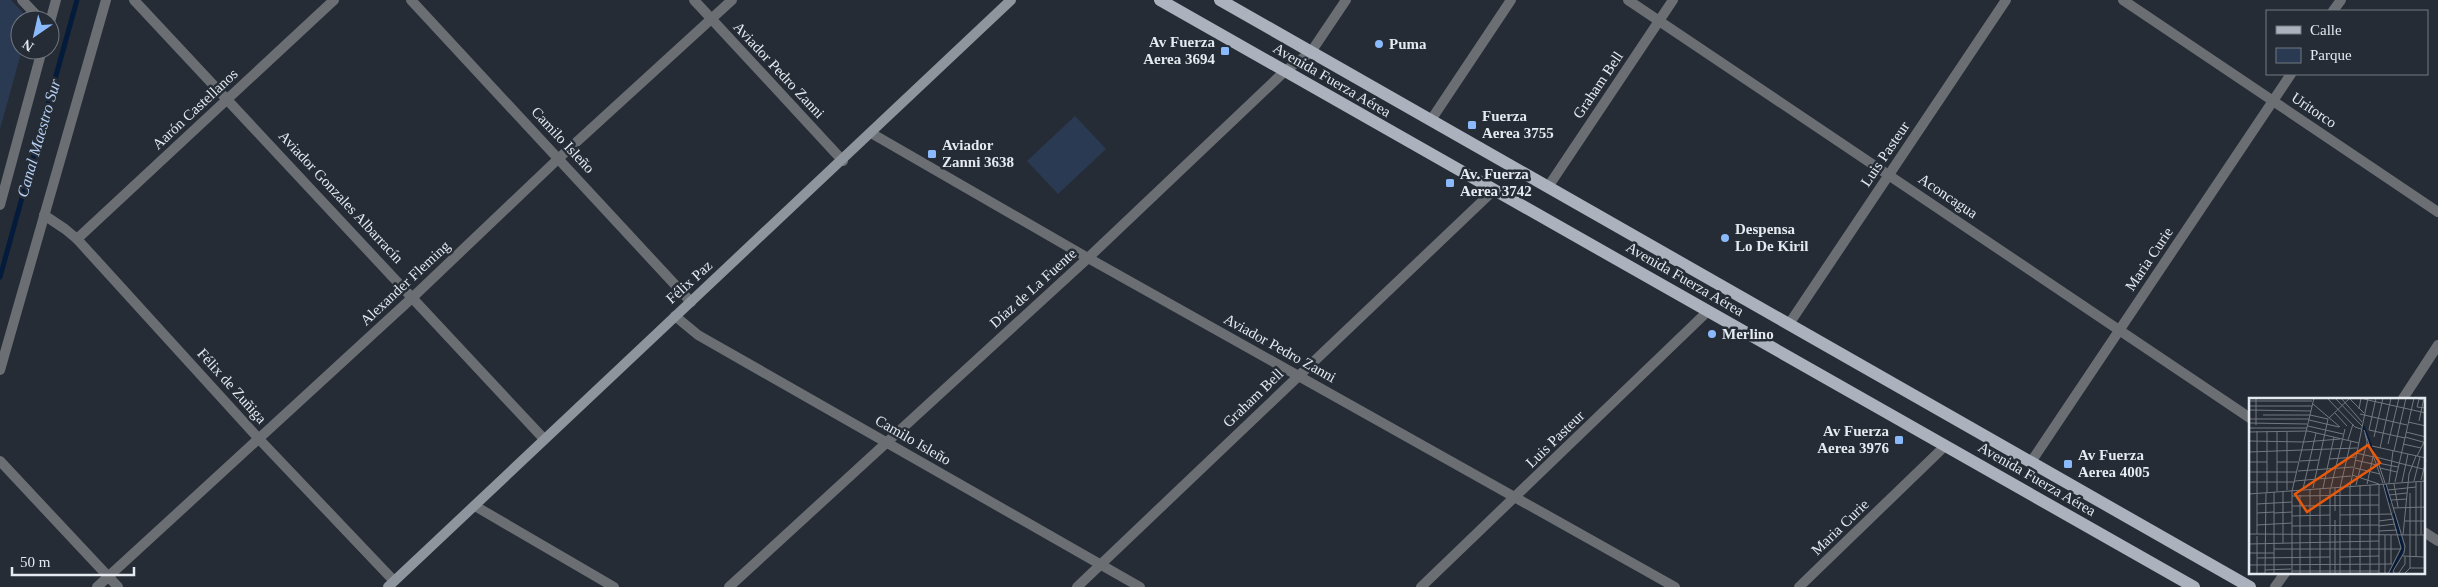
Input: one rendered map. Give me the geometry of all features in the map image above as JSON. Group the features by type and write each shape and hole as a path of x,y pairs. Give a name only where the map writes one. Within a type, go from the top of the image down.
{"main road":[{"name":"Félix Paz","path":"391,584 475,506 544,438 843,161 1011,0"},
{"name":"Avenida Fuerza Aérea","path":"1160,0 2188,586"},
{"name":"Avenida Fuerza Aérea","path":"1220,0 2250,587"}],"street":[{"path":"22,0 32,10"},
{"path":"0,370 106,0"},
{"name":"Aviador Gonzales Albarracín","path":"134,0 228,98 544,438"},
{"name":"Aarón Castellanos","path":"77,240 334,0"},
{"name":"Camilo Isleño","path":"411,0 691,302"},
{"name":"Aviador Pedro Zanni","path":"694,0 843,161"},
{"name":"Alexander Fleming","path":"97,587 260,439 559,158 732,0"},
{"name":"Díaz de La Fuente","path":"729,587 1088,258 1285,71 1311,52 1346,0"},
{"path":"1431,120 1511,0"},
{"name":"Aconcagua","path":"1628,0 2249,417"},
{"name":"Graham Bell","path":"1548,187 1673,0"},
{"name":"Luis Pasteur","path":"1789,324 2006,0"},
{"name":"Uritorco","path":"2123,0 2438,212"},
{"path":"0,205 3,180 39,60"},
{"name":"Maria Curie","path":"2031,462 2290,75"},
{"name":"Aviador Pedro Zanni","path":"871,133 1088,258 1675,587"},
{"name":"Graham Bell","path":"1077,587 1494,190"},
{"name":"Félix de Zuñiga","path":"44,216 65,229 77,240 391,584"},
{"name":"Luis Pasteur","path":"1421,587 1517,498 1708,311"},
{"name":"Camilo Isleño","path":"675,316 698,335 1140,587"},
{"path":"2403,398 2438,345"},
{"name":"Maria Curie","path":"1800,587 1945,446"},
{"path":"0,461 118,587"},
{"path":"475,506 614,587"},
{"path":"2426,533 2438,541"},
{"path":"2275,587 2284,574"}],"green space":[{"path":"0,0 11,0 20,10 10,10 10,60 19,60 0,129"},
{"path":"1075,116 1106,149 1058,194 1027,161"}],"waterway":[{"name":"Canal Maestro Sur","path":"0,277 77,0"}],"place":[{"name":"Puma","path":"1379,44"},
{"name":"Av Fuerza Aerea 3694","path":"1225,51"},
{"name":"Fuerza Aerea 3755","path":"1472,125"},
{"name":"Aviador Zanni 3638","path":"932,154"},
{"name":"Av. Fuerza Aerea 3742","path":"1450,183"},
{"name":"Despensa Lo De Kiril","path":"1725,238"},
{"name":"Merlino","path":"1712,334"},
{"name":"Av Fuerza Aerea 3976","path":"1899,440"},
{"name":"Av Fuerza Aerea 4005","path":"2068,464"}]}
